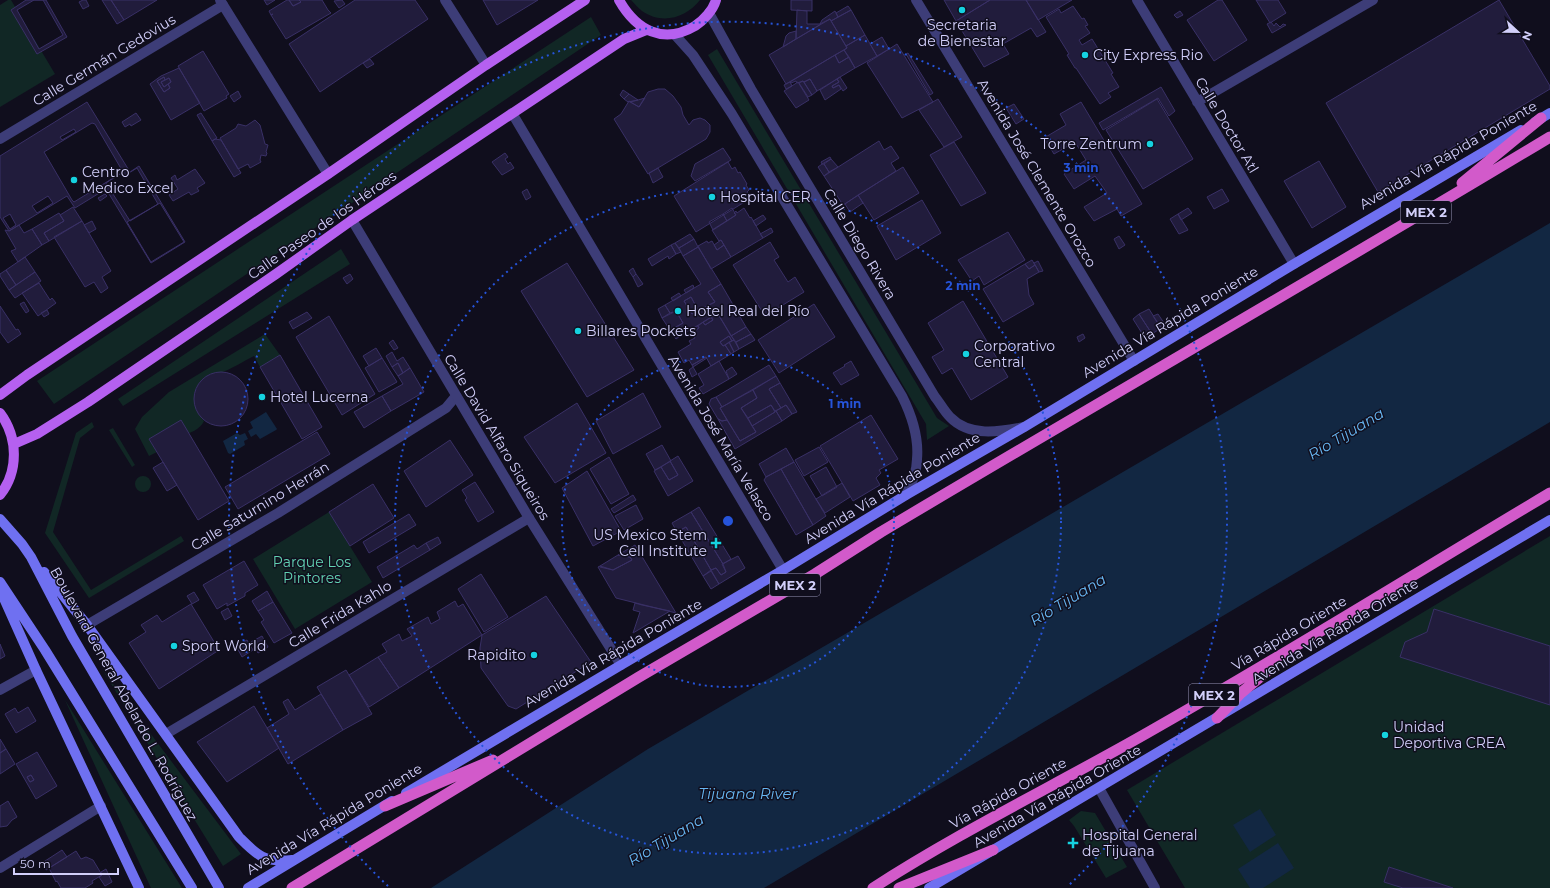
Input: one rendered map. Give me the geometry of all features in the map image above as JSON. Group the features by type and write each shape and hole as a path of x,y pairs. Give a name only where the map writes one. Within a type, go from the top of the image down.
{"highway":[{"path":"1432,208 1545,116"},
{"name":"MEX 2","path":"292,888 639,677 815,574 921,508 1432,208 1550,136"},
{"name":"Vía Rápida Oriente","path":"873,888 905,867 995,816 1147,734 1305,641 1550,493"},
{"path":"1217,718 1262,675 1305,641"},
{"path":"385,806 527,746"},
{"path":"899,888 993,850"}],"main road":[{"path":"0,395 27,375 328,174 486,64 584,0"},
{"path":"619,0 624,10 633,20 646,30 655,33 675,35 687,31 699,24 709,13 716,0"},
{"name":"Calle Paseo de los Héroes","path":"14,444 37,434 88,402 276,274 352,220 512,113 624,39 646,30"},
{"name":"Avenida Vía Rápida Poniente","path":"248,888 783,570 906,495 1026,426 1294,264 1545,116"},
{"path":"0,413 9,428 14,444 14,461 10,478 0,495"},
{"name":"Boulevard General Abelardo L. Rodríguez","path":"0,519 22,544 31,557 72,636 217,885"},
{"name":"Avenida Vía Rápida Oriente","path":"929,888 1550,520"},
{"path":"31,557 88,624 239,837 256,855 269,860 281,862 296,860"},
{"path":"0,582 45,650 192,888"},
{"path":"0,588 36,670 139,888"}],"street":[{"path":"445,0 486,64"},
{"name":"Avenida José Clemente Orozco","path":"916,0 1134,361"},
{"name":"Calle Doctor Atl","path":"1137,0 1294,264"},
{"path":"1197,102 1373,0"},
{"path":"222,2 328,174"},
{"name":"Calle Germán Gedovius","path":"0,139 222,2"},
{"name":"Calle Diego Rivera","path":"709,13 751,89 935,397 951,418 961,425 984,432 1001,431 1026,426"},
{"path":"675,35 693,55 736,120 906,403 914,424 918,460 915,474 906,495"},
{"name":"Avenida José María Velasco","path":"512,113 783,570"},
{"name":"Calle David Alfaro Siqueiros","path":"352,220 529,518 621,665"},
{"name":"Calle Saturnino Herrán","path":"88,624 297,501 446,408 456,396"},
{"name":"Calle Saturnino Herrán","path":"446,408 462,406"},
{"name":"Calle Frida Kahlo","path":"166,734 529,518"},
{"path":"0,690 36,670"},
{"path":"1099,788 1156,888"},
{"path":"0,868 101,806"}],"green space":[{"path":"8,0 11,0 55,74 0,107 0,5"},
{"path":"631,0 700,0 681,15 673,18 658,18 641,10"},
{"path":"591,17 601,35 54,404 37,381"},
{"path":"717,49 937,418 949,426 927,440 926,424 708,55"},
{"path":"341,249 350,264 123,406 118,399"},
{"path":"265,334 280,355 260,367 254,356 228,370 211,374 202,380 198,385 195,397 197,409 204,421 200,427 188,434 180,436 149,439 157,452 149,456 135,429 142,417 169,392"},
{"path":"92,422 94,427 80,438 53,532 91,590 181,536 184,541 89,598 45,533 76,433"},
{"path":"113,428 135,465 132,467 109,430"},
{"path":"143,476 150,481 151,484 146,491 143,492 136,487 135,484 140,477"},
{"name":"Parque Los Pintores","path":"329,512 372,582 295,629 253,559"},
{"name":"Unidad Deportiva CREA","path":"1550,536 1550,888 1185,888 1127,790"},
{"path":"102,669 241,854 223,866"},
{"path":"65,700 182,888 151,888"},
{"path":"1081,811 1095,813 1127,867 1106,878 1069,820"}],"water":[{"name":"Tijuana River","path":"1550,223 1550,422 764,888 431,888 648,749"},
{"path":"266,412 277,429 260,439 256,434 251,437 248,431 253,428 250,422"},
{"path":"237,433 240,435 245,433 248,439 244,441 245,445 230,454 228,453 223,441"},
{"path":"1260,809 1276,835 1250,852 1233,825"},
{"path":"1278,843 1294,868 1263,888 1250,888 1238,869"}],"building":[{"path":"26,0 46,0 67,37 37,54 11,10"},
{"path":"34,0 43,0 63,35 39,49 17,10"},
{"path":"86,0 89,6 83,9 79,2"},
{"path":"102,0 111,0 124,20 117,24"},
{"path":"111,0 157,0 124,20"},
{"path":"264,0 275,0 267,5"},
{"path":"287,0 289,0 293,6 301,2 299,0 322,0 331,13 286,39 269,11"},
{"path":"289,0 299,0 301,2 293,6"},
{"path":"342,0 345,4 339,8 334,1"},
{"path":"355,0 415,0 428,19 320,92 289,44"},
{"path":"483,0 538,0 497,25"},
{"path":"791,0 812,0 812,11 791,10"},
{"name":"Secretaria de Bienestar","path":"944,0 990,0 956,21"},
{"path":"990,0 1026,0 1046,32 1037,37 1031,28 1003,44 1009,54 984,67 956,21"},
{"path":"1026,0 1072,0 1038,20"},
{"path":"1218,0 1222,0 1247,40 1214,61 1187,20"},
{"path":"1256,0 1278,0 1286,13 1270,23"},
{"path":"1499,0 1550,86 1550,89 1378,192 1326,103"},
{"path":"848,6 851,10 838,17 836,13"},
{"name":"City Express Rio","path":"1073,6 1082,19 1084,18 1088,25 1085,26 1090,33 1079,40 1082,45 1092,39 1113,73 1111,74 1119,87 1108,93 1111,97 1100,104 1075,68 1067,55 1069,54 1046,17 1059,9 1061,13"},
{"path":"797,10 807,11 807,24 821,24 796,39"},
{"path":"851,10 865,35 846,46 831,21"},
{"path":"835,11 838,17 820,24 822,20"},
{"path":"1180,11 1183,15 1177,18 1174,15"},
{"path":"830,19 847,48 786,84 769,55"},
{"path":"1271,22 1274,26 1276,23 1280,27 1283,24 1286,25 1272,33 1267,24"},
{"path":"796,31 796,39 783,47 786,36 789,33"},
{"path":"865,35 877,56 855,68 844,50 847,48 846,46"},
{"path":"882,37 889,49 877,56 870,44"},
{"path":"897,44 933,102 902,118 867,63"},
{"path":"844,50 849,57 839,63 835,55"},
{"path":"203,51 229,94 226,96 227,98 204,111 178,66"},
{"path":"908,53 933,93 930,95 906,54"},
{"path":"835,55 839,63 849,57 855,68 817,91 810,79 804,82 790,82"},
{"path":"370,59 374,64 367,68 363,63"},
{"path":"179,68 200,103 171,120 150,84 161,76","holes":["164,77 165,80 169,78 171,82 168,84 170,88 164,92 157,81"]},
{"path":"164,77 165,80 161,82 164,87 168,84 170,88 164,92 157,81"},
{"path":"840,77 847,88 843,91 839,85 833,88 832,86 839,82 837,79"},
{"path":"169,78 171,82 164,87 161,82"},
{"path":"810,79 817,91 812,95 804,82"},
{"path":"837,79 839,82 832,86 833,88 839,85 841,89 825,100 820,90"},
{"path":"803,81 812,95 808,97 799,83"},
{"path":"790,82 792,86 786,89 784,85"},
{"path":"798,82 809,100 796,108 784,91"},
{"path":"1161,87 1175,111 1169,116 1158,98 1103,130 1099,123"},
{"path":"658,89 665,89 673,96 681,107 683,115 689,125 693,120 700,118 705,120 710,125 710,132 706,139 648,174 614,119 621,114 629,101 639,107 648,92"},
{"path":"623,90 629,94 624,99 620,95"},
{"path":"238,91 241,97 234,102 230,96"},
{"path":"629,94 638,100 628,102 624,99"},
{"path":"645,98 639,107 630,102 638,100"},
{"path":"938,99 962,137 944,147 919,110"},
{"name":"Torre Zentrum","path":"1157,99 1193,159 1143,189 1106,130"},
{"name":"Centro Medico Excel","path":"87,102 130,172 139,166 185,242 151,263 106,189 75,208 67,196 9,231 0,217 0,156"},
{"path":"1081,102 1142,204 1121,216 1117,209 1094,221 1084,207 1107,193 1095,176 1074,189 1064,174 1086,160 1075,142 1054,154 1044,138 1066,125 1060,114"},
{"path":"1014,104 1024,119 1016,124 1006,108"},
{"path":"136,113 141,120 131,126 130,124 125,127 122,122"},
{"path":"201,113 217,138 212,141 197,115"},
{"path":"255,120 260,125 265,144 268,145 266,156 261,155 261,162 250,168 248,164 238,169 220,138 236,128 238,124 246,126"},
{"path":"92,123 95,124 123,172 74,202 44,152"},
{"path":"74,129 76,132 62,140 60,137"},
{"path":"215,139 221,140 241,173 234,177 212,141"},
{"path":"879,141 884,150 891,146 899,158 891,163 896,171 843,205 824,176"},
{"path":"954,142 986,193 961,206 930,155"},
{"path":"723,148 731,160 695,181 691,176 695,164"},
{"path":"505,153 508,157 505,159 508,164 510,162 514,168 502,175 492,162"},
{"path":"830,157 831,159 822,164 821,162"},
{"path":"831,159 838,167 829,172 824,164"},
{"path":"1319,161 1346,207 1312,228 1284,181"},
{"name":"Hospital CER","path":"728,162 732,169 735,167 738,173 740,172 747,184 746,185 749,190 747,192 751,198 696,232 674,196"},
{"path":"824,164 829,172 824,176 818,167"},
{"path":"903,167 919,193 874,220 858,195"},
{"path":"137,168 158,204 130,221 106,183 122,173 124,176"},
{"path":"658,168 663,177 653,183 649,173"},
{"path":"195,169 205,183 197,188 199,191 191,195 189,192 173,201 169,195 178,189 171,178 175,175 177,180"},
{"path":"527,189 531,197 526,200 522,192"},
{"path":"1222,189 1229,201 1214,209 1207,197"},
{"path":"105,194 107,196 100,201 98,198"},
{"path":"858,195 863,203 850,212 845,204"},
{"path":"48,196 53,203 37,213 32,206"},
{"path":"922,200 941,233 896,260 877,226"},
{"path":"160,203 184,242 151,262 127,222"},
{"path":"73,207 82,221 49,241 44,233 64,221 60,215"},
{"path":"732,208 736,215 727,221 723,214"},
{"path":"744,208 763,238 731,257 721,240 719,241 712,230 736,215 734,213 736,211 737,213"},
{"path":"1188,208 1192,213 1181,220 1178,214"},
{"path":"59,213 64,221 44,233 49,241 42,245 32,229"},
{"path":"10,214 16,225 10,229 3,218"},
{"path":"723,214 727,221 713,230 709,222"},
{"path":"1178,214 1188,230 1179,234 1170,219"},
{"path":"763,215 766,219 756,226 753,221"},
{"path":"82,221 111,271 102,277 108,288 101,293 94,282 85,287 54,237"},
{"path":"92,221 96,229 89,233 84,225"},
{"path":"19,225 24,233 32,229 42,245 18,262 11,251 16,249 5,230 9,231"},
{"path":"771,228 773,232 763,238 760,234"},
{"path":"1008,232 1025,260 984,285 979,276 972,281 958,260"},
{"path":"690,234 694,239 679,248 675,243"},
{"path":"1119,236 1125,245 1119,249 1114,239"},
{"path":"694,239 698,247 683,256 679,248"},
{"path":"721,240 724,245 717,250 714,245"},
{"path":"707,241 708,243 712,241 717,250 724,245 731,257 711,269 698,246"},
{"path":"770,242 779,257 774,260 788,282 795,277 804,292 765,316 733,265"},
{"path":"675,243 681,252 676,254 671,245"},
{"path":"671,245 676,254 669,259 668,256 652,266 648,259"},
{"path":"698,247 721,284 708,292 715,302 705,307 712,317 683,334 678,326 683,323 676,311 670,313 665,305 701,284 683,256","holes":["691,297 698,310 692,314 684,301"]},
{"path":"25,257 35,272 16,285 6,270"},
{"path":"1032,260 1035,265 1029,269 1025,264"},
{"path":"1038,261 1043,271 1039,272 1034,263"},
{"name":"Billares Pockets","path":"567,263 634,370 587,397 521,291"},
{"path":"1025,264 1029,269 1035,265 1039,272 1027,279 1029,295 1034,304 1003,322 983,289"},
{"path":"633,268 636,274 633,277 629,271"},
{"path":"6,270 16,285 9,290 0,276 0,274"},
{"path":"35,272 41,281 15,298 9,290"},
{"path":"350,274 353,279 347,284 343,278"},
{"path":"636,274 643,284 638,287 633,277"},
{"path":"39,283 50,300 52,298 56,303 38,316 22,293"},
{"path":"721,284 746,327 731,336 718,314 712,317 705,307 715,302 708,292"},
{"path":"693,285 694,288 686,293 684,290"},
{"path":"679,293 681,296 673,301 671,298"},
{"path":"691,297 698,310 692,314 684,301"},
{"name":"Corporativo Central","path":"963,301 1008,377 971,400 952,368 942,374 932,357 944,350 928,323"},
{"path":"24,302 29,311 26,313 20,304"},
{"path":"814,304 835,337 779,373 758,340"},
{"path":"665,305 670,313 662,318 658,309"},
{"path":"0,306 16,330 18,329 21,334 8,343 0,332"},
{"path":"1149,309 1161,328 1152,334 1139,314"},
{"path":"47,310 49,314 44,317 41,313"},
{"path":"676,311 683,323 670,330 662,318"},
{"path":"307,312 312,318 293,329 289,322"},
{"path":"718,314 734,340 732,341 729,336 720,342 723,346 725,345 731,354 711,366 706,357 692,365 689,360 684,363 678,352 691,344 689,341 695,338 692,333 699,328 698,326 703,322 705,325 713,320 711,317"},
{"path":"1139,314 1152,334 1145,338 1133,319"},
{"path":"1158,314 1166,326 1161,328 1153,316"},
{"path":"329,316 375,394 342,415 296,337"},
{"path":"711,317 713,320 705,325 703,322"},
{"path":"678,326 683,334 676,339 670,330"},
{"path":"698,326 699,328 691,333 690,330"},
{"path":"746,327 751,334 736,342 731,336"},
{"path":"751,334 755,340 739,349 736,342"},
{"path":"1083,334 1085,338 1079,342 1077,337"},
{"path":"729,336 732,341 723,346 720,342"},
{"path":"393,340 398,348 394,350 389,343"},
{"path":"734,340 739,349 734,352 729,342"},
{"path":"729,342 734,352 731,354 725,345"},
{"path":"376,348 382,358 369,366 363,356"},
{"path":"392,352 397,361 403,357 410,368 403,373 398,363 392,367 386,356"},
{"path":"280,355 322,427 302,439 260,367"},
{"path":"706,357 707,358 693,367 692,365"},
{"path":"382,358 397,382 379,392 365,368"},
{"path":"719,361 729,379 703,394 699,388 704,385 698,374"},
{"path":"851,361 859,375 841,385 833,373"},
{"path":"398,363 403,373 398,376 392,367"},
{"path":"769,365 776,376 722,407 716,397"},
{"path":"693,367 697,374 692,377 689,370"},
{"path":"732,367 737,374 729,379 726,371"},
{"path":"410,368 424,392 391,411 382,396 403,384 398,376"},
{"path":"216,372 226,372 240,380 246,389 248,399 246,409 240,418 226,426 216,426 206,421 199,414 194,404 194,394 199,384 206,377"},
{"path":"776,376 780,383 769,389 781,408 775,411 771,405 748,418 741,408 757,398 753,390"},
{"path":"780,383 797,412 792,414 786,405 781,408 769,389"},
{"path":"753,390 757,398 741,408 756,432 740,441 720,408"},
{"path":"643,393 661,427 613,454 596,421"},
{"path":"382,396 391,411 364,428 354,412"},
{"path":"716,397 727,420 722,421 718,419 709,404 711,399"},
{"path":"577,403 606,453 555,483 524,437"},
{"path":"771,405 775,412 752,426 748,418"},
{"path":"786,405 792,414 782,421 776,411"},
{"path":"775,411 782,421 735,449 718,419 722,421 727,420 740,441 756,432 752,426"},
{"path":"871,415 898,459 879,470 881,473 876,478 880,485 853,501 820,446"},
{"path":"181,420 229,501 198,520 149,439"},
{"path":"317,432 330,454 238,509 225,487"},
{"path":"450,440 473,475 426,507 404,471"},
{"path":"662,445 671,461 655,470 646,454"},
{"path":"819,447 828,462 804,476 795,460"},
{"path":"786,448 794,462 766,477 759,464"},
{"path":"678,456 693,481 668,496 654,471 661,467 669,480 678,475 670,461"},
{"path":"609,457 629,494 611,504 590,469"},
{"path":"670,461 678,475 669,480 661,467"},
{"path":"163,462 177,485 167,491 153,468"},
{"path":"794,462 826,516 813,525 781,469"},
{"path":"826,467 837,487 822,496 810,476"},
{"path":"781,469 813,525 796,535 764,480 766,477"},
{"path":"587,471 621,531 593,546 562,488"},
{"path":"475,482 494,512 478,522 465,500 467,498 462,490"},
{"path":"842,483 850,497 825,513 816,499"},
{"path":"373,484 394,518 350,546 329,512"},
{"path":"633,495 636,500 614,513 611,509"},
{"path":"636,505 643,519 624,530 615,516"},
{"path":"699,507 731,559 723,564 691,512"},
{"path":"691,512 723,564 726,572 721,575 716,568 711,570 686,527 677,532 672,523"},
{"path":"409,514 416,525 369,553 363,542"},
{"path":"686,527 711,570 703,576 677,532"},
{"path":"438,537 441,543 430,550 426,543"},
{"path":"426,543 430,550 383,578 377,567 414,545 417,549"},
{"path":"635,545 676,613 616,598 598,567 600,566 613,570 632,560 630,557 618,555"},
{"path":"618,555 630,557 632,560 613,570 600,567 600,566"},
{"path":"738,556 745,568 719,584 711,570 716,568 721,575 726,572 722,564"},
{"path":"244,561 258,585 245,593 245,596 227,606 227,603 217,609 203,585"},
{"path":"711,571 719,584 711,589 703,576"},
{"path":"481,574 508,617 484,632 458,589"},
{"path":"267,591 273,602 258,611 252,601"},
{"path":"194,592 199,600 192,604 187,596"},
{"name":"Rapidito","path":"546,596 591,662 516,709 508,706 481,668 480,648 482,635"},
{"path":"455,601 458,607 463,604 482,635 399,688 378,657 387,652 382,644 399,634 402,641 412,636 407,629 428,617 431,624 440,619 437,612"},
{"path":"273,602 292,633 274,643 261,622 264,620 258,611"},
{"path":"635,603 670,611 633,633 640,612 633,610"},
{"name":"Sport World","path":"191,604 219,650 159,689 129,643 146,632 141,625 157,615 162,622"},
{"path":"228,608 232,616 225,620 221,612"},
{"path":"1434,609 1550,646 1550,705 1400,657 1405,642 1427,632"},
{"path":"262,636 268,647 258,653 251,642"},
{"path":"247,640 253,650 242,657 236,646"},
{"path":"0,644 5,656 0,659"},
{"path":"378,657 399,688 369,707 349,675"},
{"path":"346,670 372,714 343,730 317,687"},
{"path":"321,694 343,730 288,764 267,728 289,714 283,702 288,699 295,710"},
{"path":"254,706 279,748 227,782 197,742"},
{"path":"28,707 36,721 16,733 5,714 15,708 18,713"},
{"path":"0,739 6,749 0,753"},
{"path":"6,749 15,764 0,774 0,753"},
{"path":"37,752 57,786 36,799 16,764","holes":["31,775 34,780 30,782 27,777"]},
{"path":"31,775 34,780 30,782 27,777"},
{"path":"8,801 17,817 7,826 0,827 0,806"},
{"path":"62,850 67,857 46,870 42,863"},
{"path":"76,851 81,859 86,857 93,860 102,875 92,881 93,883 85,888 61,888 57,881 56,882 49,868"},
{"path":"1389,867 1453,888 1403,888 1384,882"},
{"path":"106,869 112,882 105,886 99,877 102,875 101,872"}],"place":[{"name":"Secretaria de Bienestar","path":"962,10"},
{"name":"City Express Rio","path":"1085,55"},
{"name":"Torre Zentrum","path":"1150,144"},
{"name":"Centro Medico Excel","path":"74,180"},
{"name":"Hospital CER","path":"712,197"},
{"name":"Hotel Real del Río","path":"678,311"},
{"name":"Billares Pockets","path":"578,331"},
{"name":"Corporativo Central","path":"966,354"},
{"name":"Hotel Lucerna","path":"262,397"},
{"name":"US Mexico Stem Cell Institute","path":"716,543"},
{"name":"Sport World","path":"174,646"},
{"name":"Rapidito","path":"534,655"},
{"name":"Unidad Deportiva CREA","path":"1385,735"},
{"name":"Hospital General de Tijuana","path":"1073,843"}],"water label":[{"name":"Río Tijuana","path":"1346,434"},
{"name":"Río Tijuana","path":"1068,600"},
{"name":"Río Tijuana","path":"666,840"}]}
